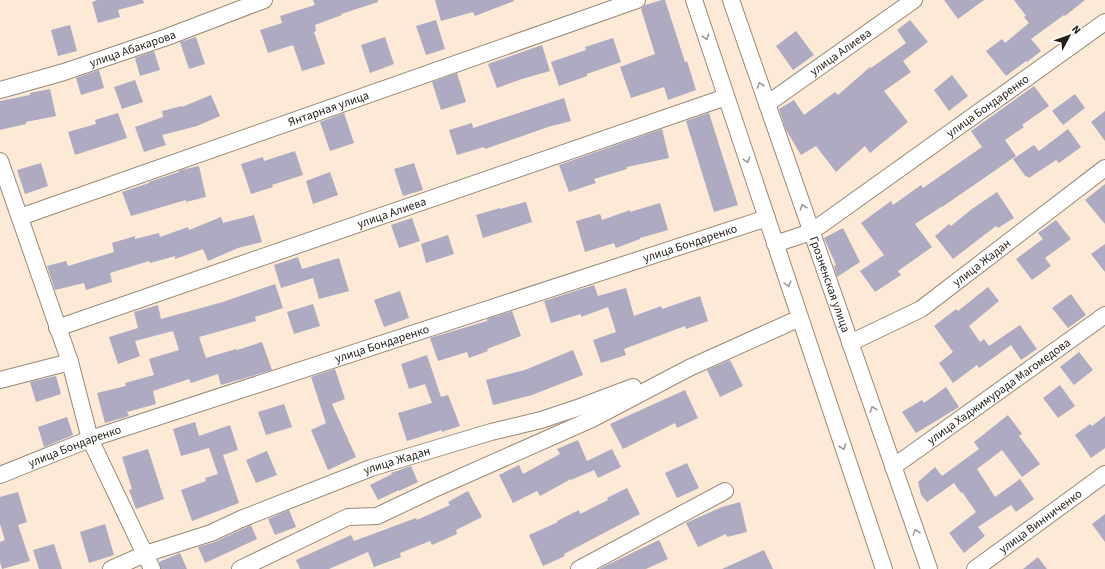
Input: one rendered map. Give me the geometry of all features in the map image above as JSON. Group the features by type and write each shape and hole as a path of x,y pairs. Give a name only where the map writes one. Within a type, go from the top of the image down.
{"street":[{"name":"улица Абакарова","path":"0,90 72,70 168,37 264,0"},
{"name":"Янтарная улица","path":"20,217 637,0"},
{"path":"694,0 800,318 881,568"},
{"name":"Грозненская улица","path":"731,0 929,569"},
{"name":"улица Алиева","path":"767,104 914,0"},
{"name":"улица Бондаренко","path":"775,244 811,232 1105,22"},
{"name":"улица Алиева","path":"57,328 726,97"},
{"path":"0,160 70,362 90,439 152,569"},
{"name":"улица Жадан","path":"850,343 921,309 1105,168"},
{"name":"улица Бондаренко","path":"0,475 90,439 767,218"},
{"name":"улица Хаджимурада Магомедова","path":"893,467 1105,315"},
{"path":"240,569 348,517 377,516 592,419 689,368 800,318"},
{"path":"0,380 70,362"},
{"name":"улица Жадан","path":"111,569 146,554 211,533 240,519 371,468 491,432 541,420 580,408 655,378 689,368"},
{"name":"улица Винниченко","path":"975,569 1105,474"},
{"path":"579,569 725,491"}],"building":[{"path":"97,0 143,0 144,3 118,10 120,17 98,23 92,2"},
{"path":"313,0 378,0 378,2 341,14 342,15 315,25 316,31 314,32 325,64 302,71 293,45 268,53 260,30 282,23 280,16 315,5"},
{"path":"435,0 514,1 475,16 473,12 441,21"},
{"path":"665,0 685,62 687,61 696,90 668,100 664,87 631,98 620,67 655,54 641,9 645,5"},
{"path":"944,0 984,0 958,19"},
{"path":"1014,0 1085,0 1065,16 1064,15 1031,39 1041,51 1006,76 986,51 1002,39 1005,43 1029,23 1024,17 1026,16"},
{"path":"436,20 445,49 426,55 416,26"},
{"path":"910,20 928,42 903,61 911,72 884,91 908,122 870,153 865,146 836,172 816,146 801,155 786,130 779,109 794,100 804,115 835,92 838,95 870,67 871,68 906,43 897,30"},
{"path":"70,25 77,51 58,56 51,30"},
{"path":"796,31 814,55 793,70 776,46"},
{"path":"196,37 205,64 189,69 180,42"},
{"path":"385,37 394,64 370,73 361,45"},
{"path":"613,38 621,62 559,86 551,62 586,50 585,47"},
{"path":"542,45 550,71 497,88 488,64"},
{"path":"154,51 160,70 140,76 135,58"},
{"path":"99,70 104,88 81,95 76,78"},
{"path":"457,73 466,102 441,110 432,82"},
{"path":"952,75 968,96 949,111 934,90"},
{"path":"135,80 143,102 122,109 114,87"},
{"path":"1034,86 1049,106 1022,125 1024,127 1005,140 1016,156 915,224 932,247 898,271 901,275 875,292 860,271 884,255 861,223 891,201 893,205 921,185 923,188 982,147 971,131"},
{"path":"50,89 56,116 26,122 26,124 0,130 0,101"},
{"path":"1075,94 1085,108 1063,125 1052,111"},
{"path":"211,95 220,116 197,126 162,135 166,145 144,152 135,127 163,117 162,111 182,107"},
{"path":"564,98 571,121 548,127 485,149 484,147 457,155 449,130 472,123 473,128"},
{"path":"1105,111 1105,141 1091,122"},
{"path":"118,113 127,138 75,155 68,132 96,124 95,120"},
{"path":"344,113 354,143 330,151 320,122"},
{"path":"709,113 738,205 714,212 686,121"},
{"path":"662,129 669,158 627,167 627,169 594,179 596,183 569,192 559,165"},
{"path":"1068,129 1081,147 1059,163 1056,160 1029,178 1027,176 1026,177 1013,159 1034,145 1039,151"},
{"path":"295,151 303,175 272,185 273,187 251,194 241,164 263,157 264,161"},
{"path":"41,163 48,186 25,194 17,170"},
{"path":"414,163 423,190 403,196 394,169"},
{"path":"199,166 206,197 186,202 186,200 131,216 122,192 181,170"},
{"path":"330,172 338,195 313,204 306,181"},
{"path":"1105,184 1105,224 1085,200"},
{"path":"997,192 1014,218 998,228 996,226 953,259 935,236 949,224 951,226"},
{"path":"526,202 532,222 483,238 476,215"},
{"path":"660,203 668,230 640,238 616,248 614,243 585,252 576,221 600,214 602,220 630,210 630,212"},
{"path":"254,215 262,242 238,248 208,261 203,249 175,259 175,256 150,263 149,261 110,273 112,282 86,290 84,283 55,290 47,266 66,261 68,266 114,252 112,243 135,236 135,239 159,233 160,237 188,227 189,230 221,217 223,223"},
{"path":"412,218 420,241 399,248 391,225"},
{"path":"1056,220 1071,239 1045,258 1051,266 1032,280 1016,259 1043,239 1038,233"},
{"path":"843,228 860,262 837,277 834,266 836,265 824,238"},
{"path":"448,235 454,254 426,263 421,244"},
{"path":"1105,244 1105,272 1091,254"},
{"path":"298,257 302,269 339,258 349,291 319,299 313,278 281,288 274,265"},
{"path":"275,284 283,308 255,317 256,321 199,337 206,358 262,342 272,370 221,385 218,374 191,383 189,379 153,391 156,404 127,412 129,416 105,423 97,393 126,386 125,383 154,375 149,359 179,350 173,331 135,341 140,356 118,364 109,337 138,328 134,312 158,305 161,319 223,302"},
{"path":"594,285 598,296 626,288 634,316 661,306 662,309 700,296 708,321 686,329 685,326 624,349 626,355 601,363 593,340 616,332 608,307 581,317 581,314 551,323 544,301"},
{"path":"988,287 999,301 969,326 980,342 984,339 989,346 1020,325 1037,349 1021,360 1011,345 979,368 977,365 953,383 939,363 953,352 934,326 956,309 958,311"},
{"path":"400,291 409,318 384,327 374,300"},
{"path":"1071,294 1086,315 1068,328 1052,308"},
{"path":"313,304 320,326 294,334 287,312"},
{"path":"512,311 521,336 487,349 488,351 469,358 467,352 438,361 430,338 487,321 487,319"},
{"path":"573,350 583,375 532,395 493,405 486,380 525,370"},
{"path":"1079,352 1093,370 1074,385 1060,367"},
{"path":"427,355 441,397 448,395 460,426 407,441 398,413 432,403 425,384 409,389 401,364"},
{"path":"730,360 743,386 720,397 707,370"},
{"path":"335,369 345,399 332,404 356,457 328,470 311,430 326,423 311,377"},
{"path":"56,376 61,394 36,402 30,382"},
{"path":"1060,385 1075,406 1058,418 1043,398"},
{"path":"946,387 959,407 916,433 902,412 922,400 924,403"},
{"path":"685,390 698,418 677,428 675,423 623,449 610,424"},
{"path":"284,404 292,427 266,435 258,412"},
{"path":"1008,415 1022,434 1019,436 1040,464 1022,477 1002,450 977,469 995,497 1020,479 1034,499 1016,512 1011,505 978,527 985,536 964,553 949,533 976,512 954,483 927,502 921,495 918,482 935,467 942,476 979,449 974,442"},
{"path":"1105,416 1105,448 1091,458 1075,435 1090,424 1092,426"},
{"path":"67,417 73,435 44,447 38,427"},
{"path":"195,422 199,436 230,425 238,450 223,455 239,503 192,521 181,490 206,481 205,478 218,474 209,448 181,456 173,429"},
{"path":"578,440 587,461 612,449 621,467 598,478 594,470 571,479 540,496 537,491 513,503 499,475 519,465 523,474 560,454 557,449"},
{"path":"148,449 164,499 136,509 129,490 132,489 122,457"},
{"path":"267,451 277,475 256,483 246,460"},
{"path":"687,463 699,488 677,498 665,473"},
{"path":"411,466 418,482 378,500 370,485 392,474 391,473"},
{"path":"627,488 640,514 564,554 565,556 543,566 529,535 558,522 557,521 579,510 580,514 608,500 607,498"},
{"path":"468,491 482,517 456,530 457,534 432,545 430,541 400,553 401,557 374,567 368,552 329,569 300,569 296,560 351,535 354,541 416,518 417,520 450,505 448,502"},
{"path":"18,492 27,522 18,525 30,561 2,569 0,562 0,542 5,540 0,524 0,497"},
{"path":"740,502 747,532 727,537 726,534 698,547 686,523 722,507"},
{"path":"289,510 296,527 275,535 268,519"},
{"path":"1105,514 1105,542 1092,524"},
{"path":"105,524 114,555 89,563 80,532"},
{"path":"251,525 257,539 205,563 198,547 215,542"},
{"path":"659,540 668,559 646,569 599,569"},
{"path":"54,544 62,569 39,569 33,550"},
{"path":"764,550 773,569 722,569"},
{"path":"180,553 187,569 161,569 159,562"},
{"path":"1038,557 1047,569 1023,569"}]}
